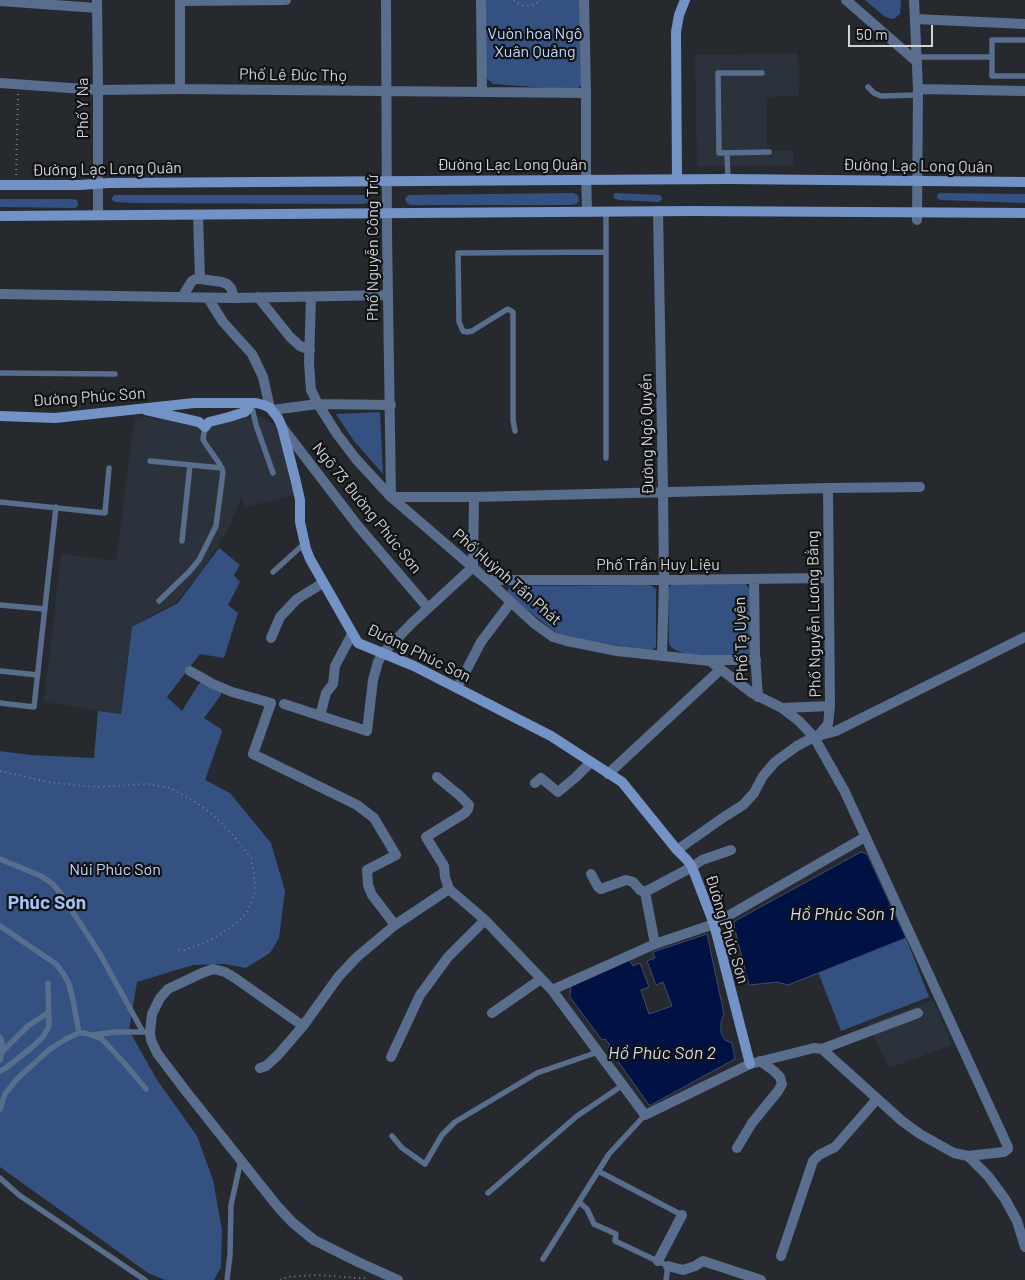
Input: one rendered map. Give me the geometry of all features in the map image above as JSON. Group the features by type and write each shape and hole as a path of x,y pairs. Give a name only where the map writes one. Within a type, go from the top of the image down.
{"main road":[{"path":"677,179 676,32 679,15 685,0"},
{"name":"Đường Lạc Long Quân","path":"0,185 677,179 1025,182"},
{"path":"0,216 606,211 917,216 1025,213"},
{"name":"Đường Phúc Sơn","path":"0,416 55,418 194,403 250,403 264,405 271,409 282,427 298,490 300,522 310,559 358,643 414,666 551,736 622,782 692,868 714,924 755,1063"},
{"path":"138,409 192,420 199,422 205,427 209,422 246,412 250,403"}],"street":[{"path":"180,89 180,1 286,0"},
{"name":"Phố Nguyễn Công Trứ","path":"386,0 391,497"},
{"path":"482,0 482,91"},
{"path":"584,0 587,212"},
{"path":"846,0 917,60"},
{"path":"914,0 918,92 917,216"},
{"path":"0,1 97,4"},
{"name":"Phố Y Na","path":"97,4 98,215"},
{"path":"915,19 1025,24"},
{"name":"Phố Lê Đức Thọ","path":"0,83 98,90 180,89 586,93"},
{"path":"918,92 1025,90"},
{"name":"Đường Ngô Quyền","path":"658,211 664,580 662,656"},
{"path":"198,215 200,279"},
{"path":"182,297 192,281 200,279 227,284 232,288 234,298"},
{"path":"0,294 208,298 388,296"},
{"path":"258,297 290,337 300,346 310,350"},
{"name":"Phố Huỳnh Tấn Phát","path":"311,297 309,363 311,390 346,447 391,497 488,580 535,624 553,637 560,639 617,651 713,662 758,697 782,708 816,736 845,792 1008,1147 1004,1152 968,1156"},
{"path":"208,298 223,322 252,354 262,377 271,409 318,404 390,405"},
{"name":"Ngõ 73 Đường Phúc Sơn","path":"282,427 358,526 428,608"},
{"path":"391,497 474,497 920,487"},
{"name":"Phố Nguyễn Lương Bằng","path":"816,736 828,724 830,706 828,488"},
{"path":"284,704 367,731 373,680 378,662 383,654 412,623 473,567 474,497"},
{"name":"Phố Trần Huy Liệu","path":"488,580 828,578"},
{"name":"Phố Tạ Uyên","path":"754,579 758,697"},
{"path":"271,638 280,618 297,599 323,583"},
{"path":"457,688 480,642 511,602"},
{"path":"320,716 326,693 333,684 334,666 352,634"},
{"path":"676,850 743,805 754,793 763,776 775,762 797,746 816,736 836,731 1025,637"},
{"path":"706,660 756,660"},
{"path":"608,774 721,669"},
{"path":"190,671 232,692 271,703 253,754 357,805 374,818 396,855 367,870 368,885 372,895 395,925"},
{"path":"782,708 830,706"},
{"path":"535,783 541,778 558,792 590,762"},
{"path":"437,777 469,805 465,814 426,837 444,866 445,877 450,889 485,920 552,990 645,1115 755,1063 814,1048 822,1048 918,1013"},
{"path":"552,990 655,944 714,924 865,838"},
{"path":"645,892 692,868 702,860 731,850"},
{"path":"591,874 598,887 601,888 630,880 640,890 645,892"},
{"path":"260,1068 266,1066 278,1055 357,957 395,925 450,889"},
{"path":"645,892 655,944"},
{"path":"391,1056 420,995 448,957 485,920"},
{"path":"303,1026 235,978 213,969 168,989 160,998 146,1032 157,1052 184,1090 293,1223 314,1240 394,1278"},
{"path":"492,1012 541,979"},
{"path":"822,1048 902,1121 920,1134 954,1153 968,1156 988,1176 1005,1199 1017,1221 1025,1247"},
{"path":"737,1148 752,1123 782,1084 780,1077 774,1071 755,1063"},
{"path":"781,1256 813,1161 819,1155 835,1147 877,1099"},
{"path":"682,1215 663,1264 683,1270 704,1261 761,1280"}],"lane":[{"path":"1025,40 992,40 992,76 1025,76"},
{"path":"917,60 992,57"},
{"path":"762,73 718,73 719,153 769,152"},
{"path":"868,87 874,93 881,96 918,92"},
{"path":"727,153 728,179"},
{"path":"606,211 606,458"},
{"path":"515,431 513,420 512,312 508,309 472,331 463,331 459,322 458,253 606,252"},
{"path":"0,374 115,374"},
{"path":"250,403 273,473"},
{"path":"159,601 199,560 214,532 218,513 222,468 203,439 205,427"},
{"path":"150,461 222,468"},
{"path":"182,540 190,465"},
{"path":"0,502 105,513 109,468"},
{"path":"0,702 34,707 56,507"},
{"path":"273,572 305,543"},
{"path":"0,605 45,609"},
{"path":"0,671 38,675"},
{"path":"0,859 40,876 53,884 100,954 146,1032"},
{"path":"0,926 56,964 63,973 69,984 79,1033"},
{"path":"0,1071 43,1037 49,1026 48,983"},
{"path":"2,1052 28,1026 49,1012"},
{"path":"89,1035 116,1032 146,1032"},
{"path":"0,1109 5,1094 17,1079 50,1049 79,1033 85,1033 102,1039 146,1089"},
{"path":"0,1037 2,1043 0,1060"},
{"path":"392,1136 402,1148 425,1164 442,1135 455,1122 537,1073 598,1052"},
{"path":"488,1193 577,1116 623,1085"},
{"path":"543,1259 609,1154 645,1115"},
{"path":"227,1280 232,1205 241,1160"},
{"path":"598,1171 682,1215"},
{"path":"0,1178 19,1195 145,1280"},
{"path":"579,1202 587,1209 594,1224 616,1234 616,1241 663,1264 666,1280"}],"path":[{"path":"514,0 521,5 528,6 542,0"},
{"path":"16,176 18,92"},
{"path":"0,772 73,785 98,787 148,784 170,788 197,803 231,833 251,858 255,891 247,912 227,930 207,942 184,950 177,949"},
{"path":"280,1280 287,1277 318,1275 394,1278"}],"shaded area":[{"path":"798,53 799,96 767,97 767,150 793,151 793,166 697,166 695,55"},
{"path":"135,416 194,424 221,423 258,416 265,418 275,426 278,432 294,495 245,507 241,497 229,528 201,571 176,602 132,627 120,714 44,702 61,554 116,561"},
{"path":"933,1000 952,1045 889,1068 868,1024"}],"green space":[{"name":"Vuòn hoa Ngô Xuân Quảng","path":"484,0 581,0 583,84 575,90 493,84 485,77"},
{"path":"865,0 901,0 900,14 892,19 888,18"},
{"path":"573,193 578,195 579,201 572,205 411,205 405,200 409,195"},
{"path":"616,193 660,195 662,198 658,202 619,200 613,198"},
{"path":"939,193 1025,194 1025,203 940,200 937,198"},
{"path":"114,195 365,195 369,200 368,203 362,204 132,203 115,202 112,200"},
{"path":"0,199 72,199 77,200 78,206 75,208 0,207"},
{"path":"380,412 383,474 354,441 336,414"},
{"name":"Núi Phúc Sơn","path":"219,548 240,565 234,575 240,582 228,605 238,613 224,658 200,654 167,697 182,711 201,682 221,692 221,695 204,718 221,729 222,732 205,780 230,793 271,843 285,891 279,938 270,953 246,968 224,964 193,965 137,982 129,1030 157,1080 197,1136 213,1180 222,1230 221,1267 214,1280 165,1280 148,1273 0,1167 0,751 30,755 94,758 98,711 121,714 132,627 178,603"},
{"path":"672,583 745,583 750,590 751,654 717,658 692,656 675,650 670,646 668,591"},
{"path":"650,585 656,589 656,647 650,651 562,636 507,594 508,589 512,586"},
{"path":"906,938 929,997 841,1031 818,972"}],"water":[{"name":"Hồ Phúc Sơn 1","path":"861,852 867,854 906,938 788,985 777,982 749,985 735,930 735,921"},
{"name":"Hồ Phúc Sơn 2","path":"707,934 724,1014 721,1022 721,1033 725,1040 732,1043 735,1059 649,1105 608,1047 610,1045 605,1039 602,1040 570,997 571,986 629,960 633,966 640,963 649,987 641,990 649,1014 672,1006 663,982 656,985 647,961 655,958 653,952"}],"district":[{"name":"Phúc Sơn","path":"47,903"}]}
